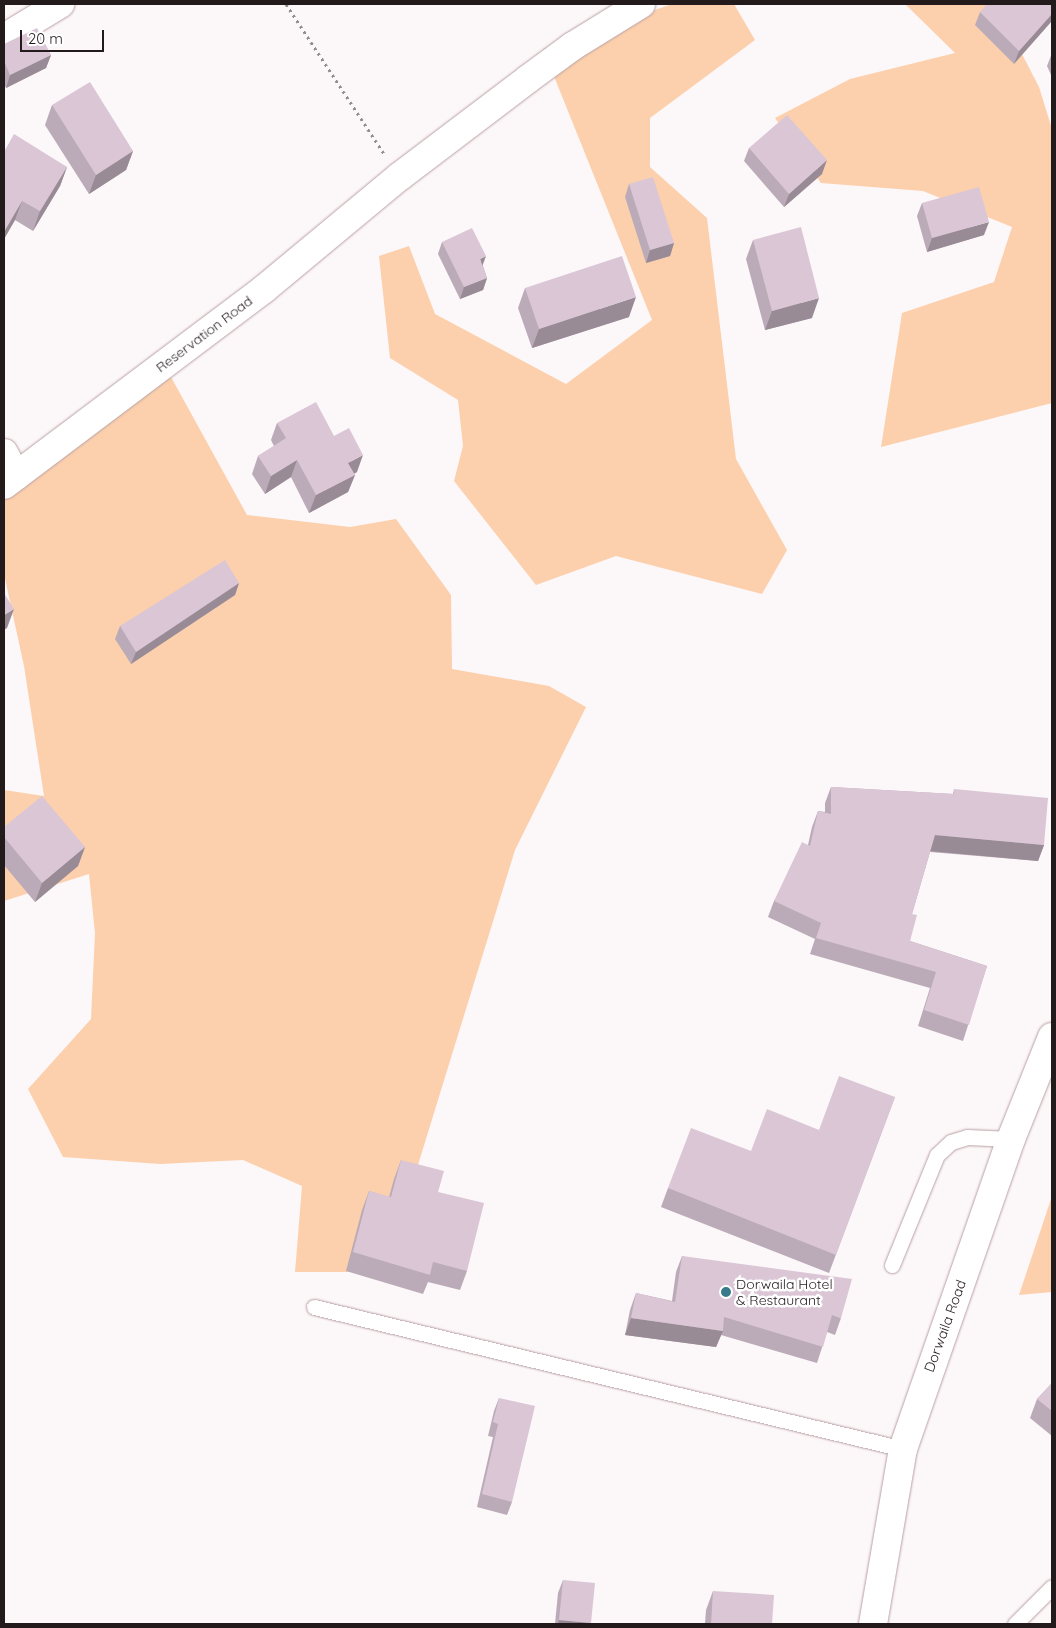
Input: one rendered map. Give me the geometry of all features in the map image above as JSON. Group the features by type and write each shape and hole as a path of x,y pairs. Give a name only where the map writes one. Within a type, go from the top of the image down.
{"street":[{"path":"4,38 60,4"},
{"name":"Reservation Road","path":"8,471 264,289 400,177 573,46 641,4"},
{"name":"Dorwaila Road","path":"879,1621 903,1449 1012,1139 1052,1037"}],"lane":[{"path":"892,1265 937,1155 951,1142 967,1137 1012,1139"},
{"path":"314,1307 903,1449"},
{"path":"1015,1624 1052,1587"}],"path":[{"path":"286,4 400,177"}],"shaded area":[{"path":"672,4 734,4 755,40 650,118 650,167 707,218 736,459 787,550 762,594 616,556 536,585 454,481 463,446 458,400 390,358 379,256 409,246 435,314 566,384 652,320 543,49"},
{"path":"905,4 996,4 1039,87 1052,129 1052,403 881,447 902,313 994,282 1012,227 923,191 821,183 775,118 850,79 955,53"},
{"path":"171,377 247,515 350,527 396,519 451,595 452,669 549,686 586,707 515,850 385,1272 295,1272 302,1186 243,1160 160,1164 63,1157 28,1089 91,1019 95,933 89,874 4,901 4,790 44,796 24,666 4,574 4,466"},
{"path":"1052,1196 1052,1292 1019,1295"}],"building":[{"path":"987,4 1052,4 1052,14 1019,51 980,12"},
{"path":"37,28 51,55 10,75 4,61 4,44"},
{"path":"90,82 133,151 96,175 52,105"},
{"path":"787,115 827,160 789,194 749,148"},
{"path":"14,134 67,167 40,211 22,201 4,232 4,152"},
{"path":"653,177 674,243 650,250 629,184"},
{"path":"979,187 989,222 932,238 922,203"},
{"path":"801,227 819,298 772,311 753,240"},
{"path":"472,228 486,256 480,259 487,278 464,287 442,242"},
{"path":"622,256 636,297 539,329 525,288"},
{"path":"316,402 334,436 349,428 363,455 348,463 355,475 316,495 297,460 271,476 258,456 286,438 277,423"},
{"path":"225,560 239,583 136,652 120,626"},
{"path":"4,593 14,609 4,615"},
{"path":"831,787 954,794 954,789 1048,798 1044,845 935,835 912,914 917,915 910,941 987,966 969,1025 924,1010 936,972 816,938 821,923 774,901 802,842 810,846 818,811 831,814"},
{"path":"42,796 85,847 42,883 4,837 4,827"},
{"path":"839,1076 895,1097 836,1255 668,1188 691,1128 751,1151 767,1109 819,1130"},
{"path":"401,1160 444,1171 438,1192 484,1203 467,1271 433,1262 430,1275 353,1252 369,1191 391,1197"},
{"path":"682,1256 852,1279 841,1318 832,1315 823,1347 724,1317 723,1331 631,1318 636,1293 675,1302"},
{"path":"1052,1383 1052,1411 1037,1399"},
{"path":"499,1398 535,1406 512,1502 482,1494 498,1424 493,1422"},
{"path":"563,1580 595,1583 591,1623 559,1620"},
{"path":"713,1591 774,1595 772,1624 711,1624"}],"place":[{"name":"Dorwaila Hotel & Restaurant","path":"726,1292"}]}
